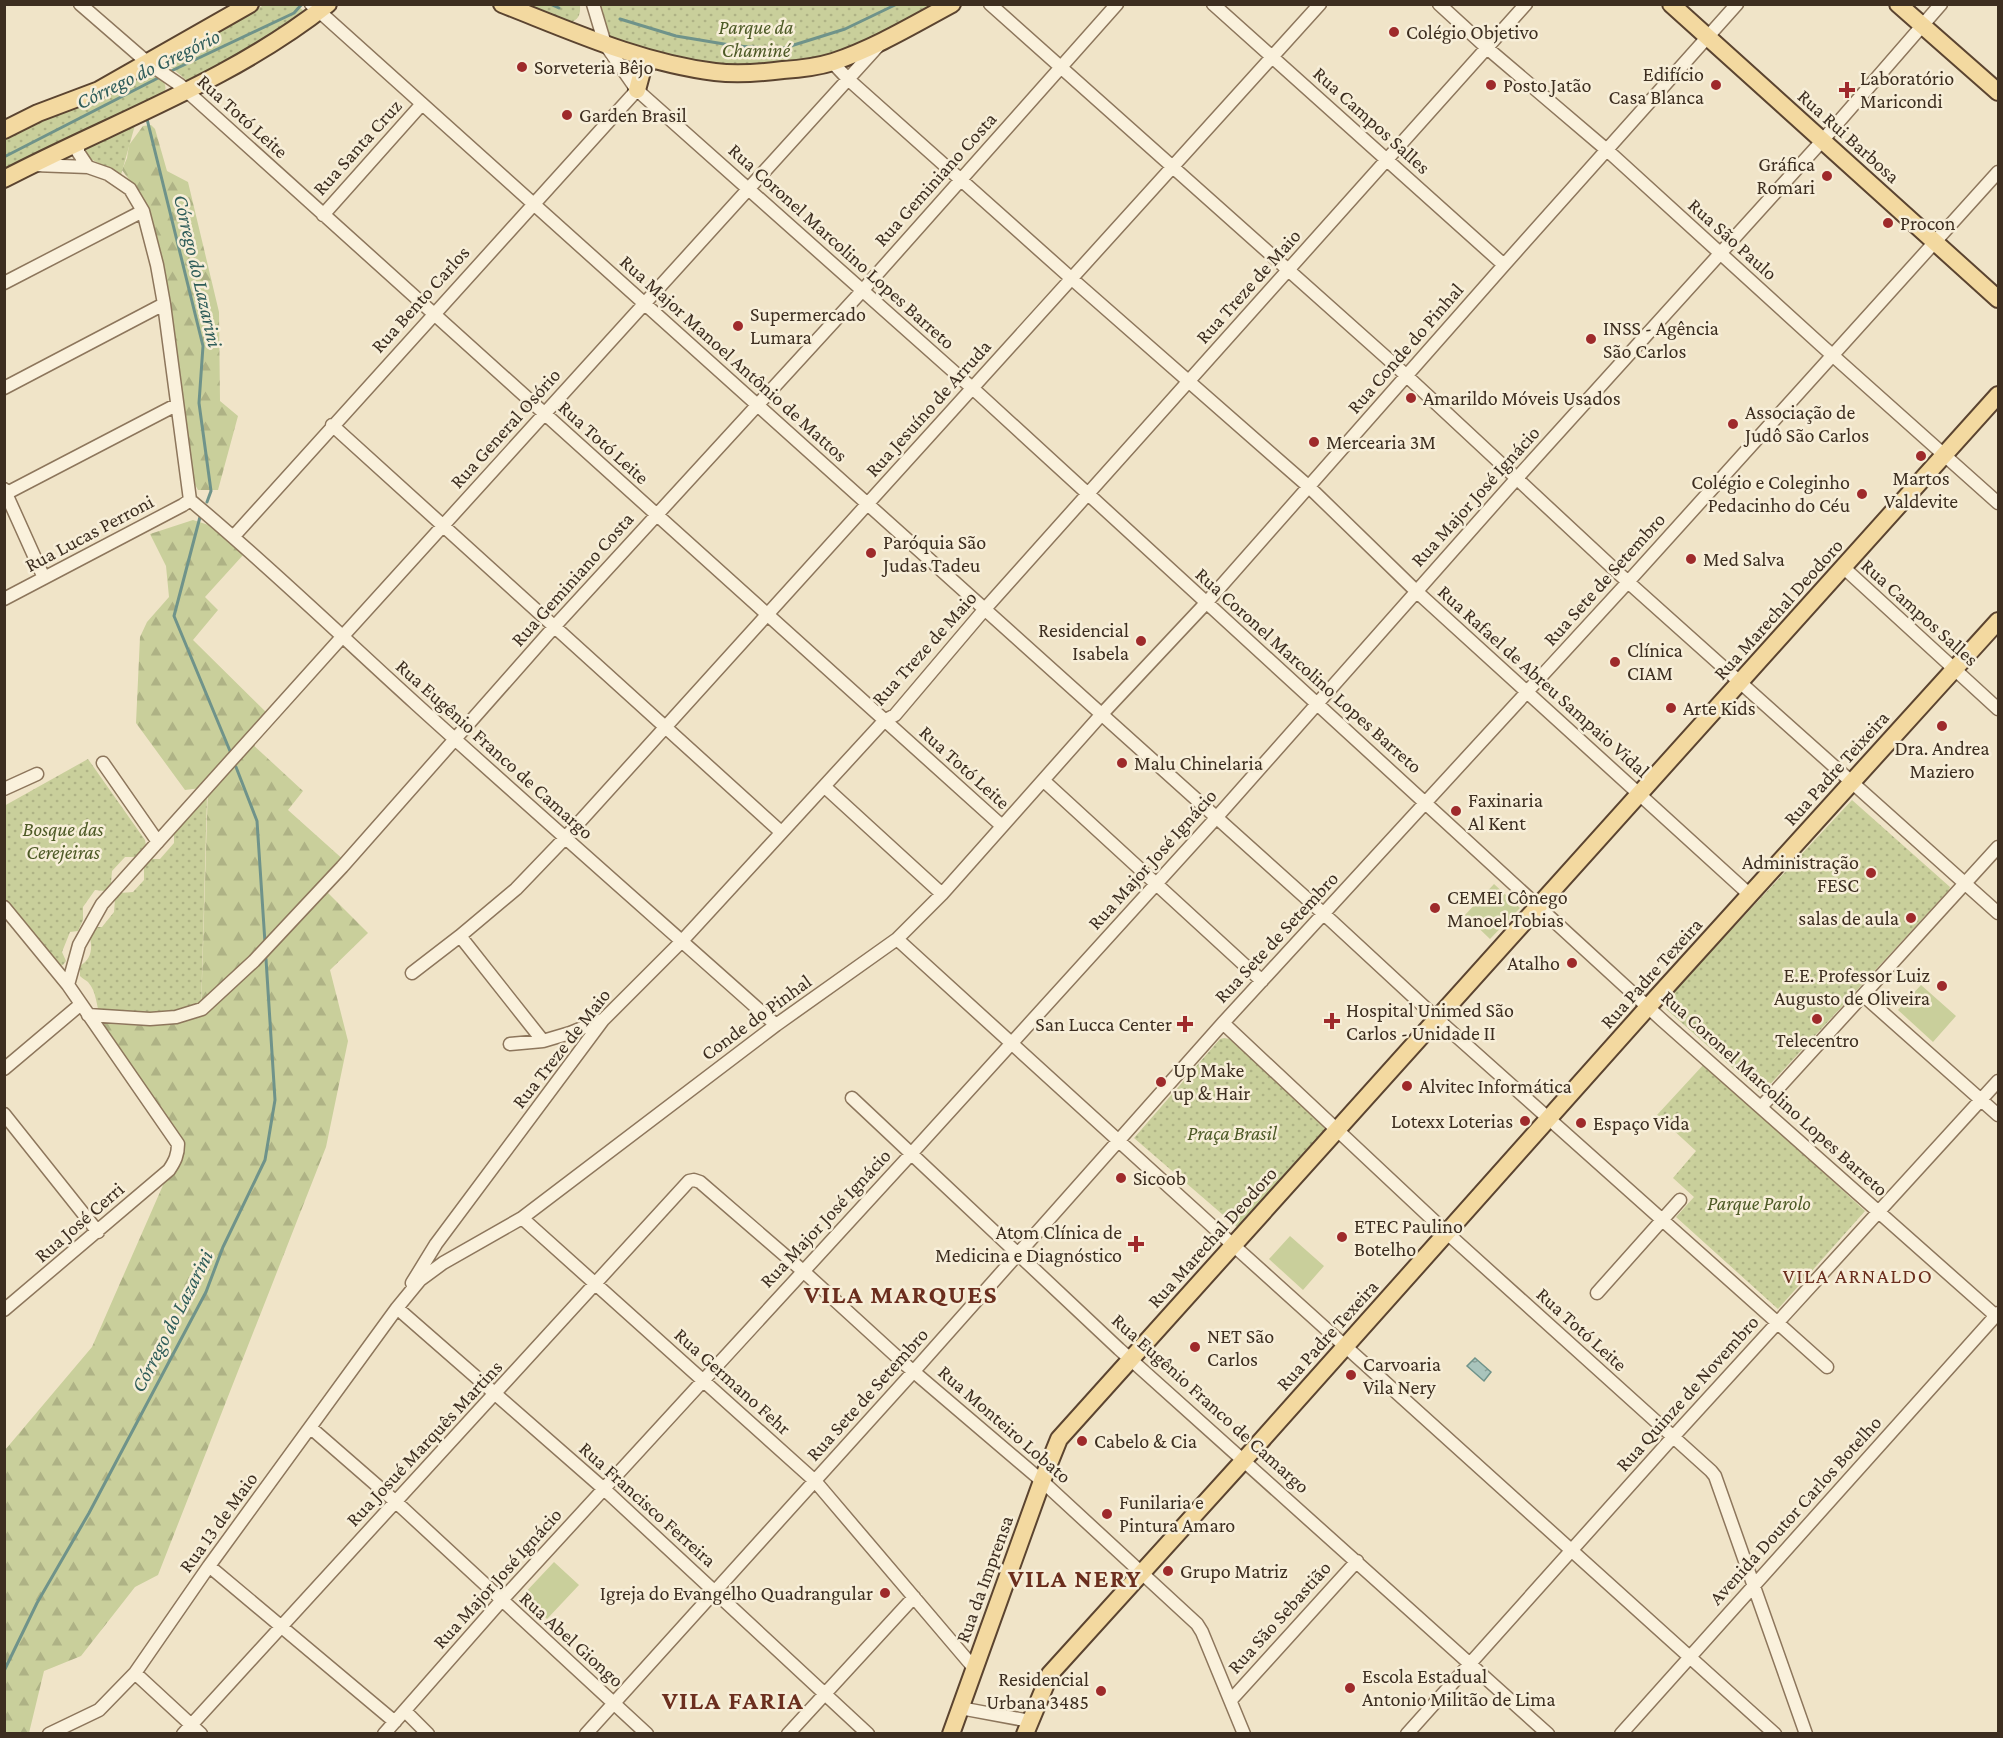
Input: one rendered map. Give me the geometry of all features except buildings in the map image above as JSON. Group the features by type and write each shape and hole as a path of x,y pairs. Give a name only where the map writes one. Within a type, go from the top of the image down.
{"main road":[{"path":"4,130 38,113 99,90 153,65 250,4"},
{"path":"502,4 605,44 655,60 715,72 753,74 832,62 882,42 952,4"},
{"name":"Rua Rui Barbosa","path":"1671,4 1998,299"},
{"path":"1898,4 1998,92"},
{"path":"4,179 183,88 248,58 312,19 318,7"},
{"path":"637,90 644,64 655,60"},
{"name":"Rua Marechal Deodoro","path":"1059,1439 1998,395"},
{"path":"1954,669 1998,621"},
{"name":"Rua Padre Teixeira","path":"1750,895 1954,669"},
{"name":"Rua Padre Texeira","path":"1028,1727 1050,1674 1750,895"},
{"name":"Rua da Imprensa","path":"951,1734 1059,1439"}],"street":[{"name":"Rua Totó Leite","path":"80,4 183,88 1002,826"},
{"name":"Rua Coronel Marcolino Lopes Barreto","path":"593,4 605,44 637,90 972,388 1648,1007 1997,1315"},
{"path":"990,4 1406,376 1628,582 1998,913"},
{"name":"Rua Geminiano Costa","path":"85,1010 150,1019 176,1017 202,1009 254,961 342,867 554,627 862,291 1117,4"},
{"name":"Rua Campos Salles","path":"1213,4 1504,265"},
{"name":"Rua Jesuíno de Arruda","path":"412,973 516,889 565,838 1320,4"},
{"name":"Rua São Paulo","path":"1439,4 1608,151 1998,503"},
{"name":"Rua Treze de Maio","path":"397,1308 436,1244 603,1020 682,941 884,721 895,715 984,610 1388,161 1526,4"},
{"name":"Rua Conde do Pinhal","path":"1101,715 1207,603 1308,486 1737,4"},
{"name":"Rua Major José Ignácio","path":"384,1734 501,1601 1216,818 1517,478 1822,141 1941,4"},
{"name":"Rua Major Manoel Antônio de Mattos","path":"318,7 421,105 758,404 1548,1119 1827,1367"},
{"name":"Rua General Osório","path":"68,985 79,945 102,904 882,42"},
{"name":"Rua Rafael de Abreu Sampaio Vidal","path":"832,62 849,80 1072,279 1308,486 1416,591 1750,895"},
{"name":"Rua Bento Carlos","path":"234,536 637,90"},
{"name":"Rua Santa Cruz","path":"323,215 421,105"},
{"path":"78,142 78,152 88,167"},
{"path":"30,165 88,167 108,174 125,184 134,193 143,211 164,304 190,500"},
{"name":"Rua Sete de Setembro","path":"586,1734 914,1371 1223,1023 1527,693 1998,172"},
{"path":"4,283 143,211"},
{"path":"4,388 164,304"},
{"path":"44,578 6,491 176,405"},
{"path":"332,425 781,832"},
{"name":"Rua Eugênio Franco de Camargo","path":"190,500 234,536 455,739 776,1025"},
{"name":"Rua Lucas Perroni","path":"4,599 190,500"},
{"name":"Rua Campos Salles","path":"1843,567 1998,709"},
{"name":"Conde do Pinhal","path":"397,1308 420,1280 443,1263 522,1218 776,1025 897,939 942,894 1101,715"},
{"path":"103,763 158,842"},
{"path":"4,789 37,774"},
{"path":"1044,781 1262,981"},
{"path":"825,787 942,894"},
{"path":"1761,1107 1998,847"},
{"path":"4,907 68,985 85,1010 4,1069"},
{"path":"460,936 543,1041"},
{"path":"897,939 1775,1734"},
{"path":"1864,996 1998,1115"},
{"name":"Rua José Cerri","path":"4,1310 98,1232 169,1170 176,1161 178,1144 85,1010"},
{"path":"510,1044 543,1041 603,1020"},
{"name":"Rua Totó Leite","path":"1223,1023 1336,1131 1715,1476 1806,1734"},
{"name":"Rua Quinze de Novembro","path":"1407,1734 1673,1437 1998,1081"},
{"name":"Rua Eugênio Franco de Camargo","path":"852,1098 1130,1358 1548,1734"},
{"path":"4,1114 98,1232"},
{"name":"Rua Monteiro Lobato","path":"694,1180 700,1182 803,1271 914,1371 1042,1481 1197,1624 1244,1734"},
{"name":"Rua Josué Marquês Martins","path":"187,1729 689,1181 694,1180"},
{"path":"1597,1293 1680,1200"},
{"name":"Rua Germano Fehr","path":"522,1218 815,1481 974,1668"},
{"name":"Rua Francisco Ferreira","path":"397,1308 604,1489 868,1734"},
{"name":"Rua 13 de Maio","path":"49,1734 99,1710 135,1673 209,1566 397,1308"},
{"name":"Avenida Doutor Carlos Botelho","path":"1621,1734 1997,1315"},
{"name":"Rua Abel Giongo","path":"311,1428 396,1502 647,1734"},
{"name":"Rua São Sebastião","path":"1231,1700 1357,1561"},
{"path":"209,1566 395,1722"},
{"path":"789,1734 914,1597"},
{"path":"135,1673 187,1729 201,1734"},
{"path":"960,1707 1028,1727"},
{"path":"405,1712 428,1734"}],"green space":[{"path":"264,5 297,5 307,14 306,17 191,80 186,80 171,67 170,60 173,55"},
{"path":"517,5 580,5 580,13 578,18 566,24"},
{"name":"Parque da Chaminé","path":"593,5 952,5 882,42 753,74 605,44"},
{"path":"151,73 158,76 165,84 163,95 5,173 5,135"},
{"path":"137,118 121,175 85,156 83,152 86,146"},
{"path":"151,125 155,129 167,171 188,182 219,312 220,401 238,416 218,490 198,490 193,481 168,304 136,189 122,170 129,145 143,126"},
{"path":"193,520 215,527 244,554 205,597 218,610 193,640 269,715 201,788 185,790 136,723 140,637 147,622 169,597 166,566 150,534"},
{"path":"249,741 303,791 288,810 346,862 323,888 368,933 330,970 348,1041 326,1147 158,1575 135,1587 81,1656 44,1671 29,1733 5,1734 5,1450 92,1347 178,1151 90,1023 150,1026 201,1013 208,786"},
{"name":"Bosque das Cerejeiras","path":"88,759 145,840 146,846 136,857 125,857 112,871 111,883 105,891 95,890 83,907 83,920 78,931 70,932 62,952 66,961 63,965 56,966 5,902 4,806"},
{"path":"207,796 201,1008 102,1021 91,986 80,976 80,966 87,960 90,952 89,935 94,927 102,927 114,912 115,899 120,893 133,892 144,880 144,867 148,859 160,859 174,843 174,833"},
{"path":"1852,800 1950,887 1764,1091 1760,1092 1666,1009 1665,1001"},
{"path":"1494,884 1520,908 1490,939 1465,915"},
{"path":"1921,985 1956,1016 1933,1042 1898,1010"},
{"name":"Praça Brasil","path":"1220,1039 1230,1039 1323,1124 1325,1130 1324,1135 1237,1227 1134,1138"},
{"name":"Parque Parolo","path":"1705,1063 1865,1211 1778,1309 1676,1217 1694,1197 1673,1178 1696,1151 1657,1115"},
{"path":"1290,1236 1324,1266 1303,1290 1269,1259"},
{"path":"554,1562 579,1585 547,1619 522,1596"}],"water":[{"path":"1475,1358 1491,1372 1484,1381 1467,1366"}],"waterway":[{"name":"Córrego do Gregório","path":"169,72 294,13 302,4"},
{"name":"Córrego do Gregório","path":"550,4 559,8"},
{"name":"Córrego do Gregório","path":"620,19 676,36 736,46 781,49 845,29 897,4"},
{"name":"Córrego do Gregório","path":"4,157 160,77"},
{"name":"Córrego do Lazarini","path":"147,119 203,346 199,403 211,491 207,502"},
{"name":"Córrego do Lazarini","path":"200,517 174,616 230,751"},
{"name":"Córrego do Lazarini","path":"236,767 257,821 265,943"},
{"name":"Córrego do Lazarini","path":"4,1671 37,1603 89,1513 206,1292 223,1247 265,1160 275,1100 266,959"}],"place":[{"name":"Colégio Objetivo","path":"1394,32"},
{"name":"Sorveteria Bêjo","path":"522,67"},
{"name":"Posto Jatão","path":"1491,85"},
{"name":"Edifício Casa Blanca","path":"1716,85"},
{"name":"Laboratório Maricondi","path":"1847,90"},
{"name":"Garden Brasil","path":"567,115"},
{"name":"Gráfica Romari","path":"1827,176"},
{"name":"Procon","path":"1888,223"},
{"name":"Supermercado Lumara","path":"738,326"},
{"name":"INSS - Agência São Carlos","path":"1591,339"},
{"name":"Amarildo Móveis Usados","path":"1411,398"},
{"name":"Associação de Judô São Carlos","path":"1733,424"},
{"name":"Mercearia 3M","path":"1314,442"},
{"name":"Martos Valdevite","path":"1921,456"},
{"name":"Colégio e Coleginho Pedacinho do Céu","path":"1862,494"},
{"name":"Paróquia São Judas Tadeu","path":"871,553"},
{"name":"Med Salva","path":"1691,559"},
{"name":"Residencial Isabela","path":"1141,641"},
{"name":"Clínica CIAM","path":"1615,662"},
{"name":"Arte Kids","path":"1671,708"},
{"name":"Dra. Andrea Maziero","path":"1942,726"},
{"name":"Malu Chinelaria","path":"1122,763"},
{"name":"Faxinaria Al Kent","path":"1456,811"},
{"name":"Administração FESC","path":"1871,873"},
{"name":"CEMEI Cônego Manoel Tobias","path":"1435,908"},
{"name":"salas de aula","path":"1911,918"},
{"name":"Atalho","path":"1572,963"},
{"name":"E.E. Professor Luiz Augusto de Oliveira","path":"1942,986"},
{"name":"Telecentro","path":"1817,1019"},
{"name":"Hospital Unimed São Carlos - Unidade II","path":"1332,1021"},
{"name":"San Lucca Center","path":"1185,1024"},
{"name":"Up Make up & Hair","path":"1161,1082"},
{"name":"Alvitec Informática","path":"1407,1086"},
{"name":"Lotexx Loterias","path":"1525,1121"},
{"name":"Espaço Vida","path":"1581,1123"},
{"name":"Sicoob","path":"1121,1178"},
{"name":"ETEC Paulino Botelho","path":"1342,1237"},
{"name":"Atom Clínica de Medicina e Diagnóstico","path":"1136,1244"},
{"name":"NET São Carlos","path":"1195,1347"},
{"name":"Carvoaria Vila Nery","path":"1351,1375"},
{"name":"Cabelo & Cia","path":"1082,1441"},
{"name":"Funilaria e Pintura Amaro","path":"1107,1514"},
{"name":"Grupo Matriz","path":"1168,1571"},
{"name":"Igreja do Evangelho Quadrangular","path":"885,1593"},
{"name":"Escola Estadual Antonio Militão de Lima","path":"1350,1688"},
{"name":"Residencial Urbana 3485","path":"1101,1691"}],"district":[{"name":"VILA ARNALDO","path":"1858,1276"},
{"name":"VILA MARQUES","path":"901,1294"},
{"name":"VILA NERY","path":"1075,1578"},
{"name":"VILA FARIA","path":"733,1700"}]}
